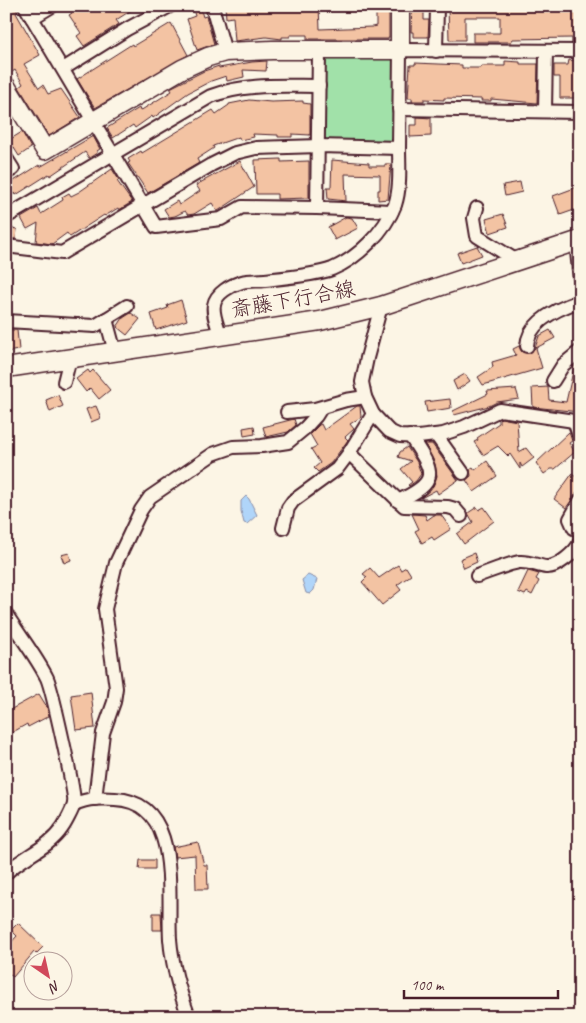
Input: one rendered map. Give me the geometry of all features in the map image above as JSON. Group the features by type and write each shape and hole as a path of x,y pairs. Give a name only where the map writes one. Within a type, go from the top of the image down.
{"main road":[{"path":"6,86 45,150 182,69 208,57 225,52 400,50 400,6"},
{"name":"斎藤下行合線","path":"6,368 320,321 380,306 578,241"}],"street":[{"path":"25,6 156,227 221,219 242,207 392,211"},
{"path":"32,18 52,6"},
{"path":"63,69 127,28 170,6"},
{"path":"212,6 225,52"},
{"path":"436,51 437,6"},
{"path":"220,335 214,304 226,289 243,282 330,270 344,264 370,242 383,226 392,211 398,193 400,50 580,52"},
{"path":"318,208 319,51"},
{"path":"545,111 546,51"},
{"path":"6,217 200,101 226,91 251,86 319,86"},
{"path":"399,109 580,112"},
{"path":"6,246 62,253 235,153 256,148 319,146 399,148"},
{"path":"6,158 13,169 6,173"},
{"path":"478,208 474,218 477,236 517,261"},
{"path":"578,241 580,280"},
{"path":"527,346 527,337 543,320 561,308 580,301"},
{"path":"6,321 95,326 127,306"},
{"path":"380,306 362,382 365,397 373,414 389,431 400,436 436,435 464,427 500,410 577,421 580,438"},
{"path":"106,319 115,352"},
{"path":"553,381 563,365 580,351"},
{"path":"64,382 70,358"},
{"path":"287,412 321,408 346,400 365,397"},
{"path":"95,799 103,734 114,702 116,688 105,609 116,563 141,510 150,497 213,454 233,447 262,446 288,442 305,428 321,408"},
{"path":"283,528 288,508 293,501 337,469 373,414"},
{"path":"436,435 463,473"},
{"path":"398,501 415,493 425,485 430,476 427,461 410,436"},
{"path":"349,453 404,506 448,507 455,510 461,516"},
{"path":"580,501 570,519 574,528 580,531"},
{"path":"478,576 519,562 529,562 550,567 571,555 580,542"},
{"path":"6,614 47,679 67,763 74,804 58,834 6,873"},
{"path":"74,804 89,798 127,800 137,803 149,811 161,832 169,868 170,940 188,1017"}],"green space":[{"path":"326,56 394,57 393,143 323,143"}],"water":[{"path":"246,496 257,515 247,524 244,523 241,511 241,501"},
{"path":"308,575 317,579 314,590 310,594 306,593 302,580"}],"building":[{"path":"6,6 14,6 18,12 16,13 40,55 24,64 39,88 43,85 48,94 61,89 80,117 49,136 19,87 23,84 15,70 9,74 6,69"},
{"path":"78,6 138,6 116,20 119,24 84,46 77,36 81,33 69,15 72,13 70,11"},
{"path":"225,6 319,6 320,29 376,26 376,6 389,6 389,37 388,39 307,39 307,35 290,35 290,37 282,37 282,39 266,37 235,41 233,17 226,18"},
{"path":"412,6 424,6 424,20 429,20 428,37 413,37 413,32 411,32"},
{"path":"448,6 580,6 580,43 572,43 572,38 513,39 511,42 473,42 473,33 500,33 500,17 465,17 465,40 449,40"},
{"path":"200,7 203,17 206,16 214,44 197,50 187,19 195,16 193,9"},
{"path":"171,23 188,55 95,108 77,79 132,44 133,46"},
{"path":"569,60 577,61 576,64 580,64 580,98 560,98 560,77 554,77 554,65 568,65"},
{"path":"267,61 266,71 243,70 244,77 227,81 226,76 211,81 188,93 153,118 152,116 135,128 133,125 113,138 107,128 139,108 140,111 172,91 170,88 204,71 219,66 219,68"},
{"path":"505,61 520,62 520,64 538,64 537,103 491,99 491,101 481,101 482,99 444,98 444,100 424,99 424,101 412,101 412,98 408,98 410,65 415,65 415,63 462,65 462,68 481,68 481,66 505,66"},
{"path":"249,100 271,102 303,101 303,103 310,104 310,135 292,134 292,137 278,137 278,135 253,134 254,137 240,140 239,137 213,146 214,148 197,159 199,163 148,193 128,163 130,162 128,159 141,151 142,153 213,110 216,114 229,104"},
{"path":"417,117 431,118 431,136 410,137 410,125 417,125"},
{"path":"22,132 31,148 19,156 9,140"},
{"path":"93,136 100,149 97,153 89,158 85,152 50,176 49,174 16,195 15,193 6,198 6,186 39,165 40,167"},
{"path":"281,159 281,162 309,161 309,198 277,199 277,194 256,194 255,160"},
{"path":"332,160 369,163 369,166 391,164 388,199 378,200 380,175 345,174 346,201 328,199 327,187 331,187"},
{"path":"240,161 254,187 218,211 212,203 194,214 188,215 185,211 169,217 164,209 177,201 179,205 200,191 196,185"},
{"path":"112,169 119,180 117,181 132,202 119,210 118,208 104,215 70,237 67,233 52,244 36,242 38,223 27,229 21,218 38,208 41,214 63,200 62,197 69,193 71,196 79,192"},
{"path":"520,182 522,192 505,196 503,185"},
{"path":"580,186 580,208 560,215 553,196"},
{"path":"503,214 508,227 490,233 486,219"},
{"path":"346,217 352,218 358,228 335,240 328,227"},
{"path":"6,227 17,229 16,239 6,238"},
{"path":"477,246 482,255 461,263 457,253"},
{"path":"181,300 187,320 156,330 151,314 168,308 167,305"},
{"path":"131,313 140,319 127,335 117,327 123,318"},
{"path":"6,330 17,330 19,350 6,352"},
{"path":"550,330 555,338 536,348 542,368 483,385 478,377 493,367 492,362 516,355 513,349 519,346 522,352 530,353 535,348 539,336"},
{"path":"580,362 580,412 533,407 532,388 548,387 549,400 566,402 574,367"},
{"path":"88,370 90,373 93,370 110,390 99,399 90,388 86,392 76,379"},
{"path":"465,374 470,381 457,390 453,381"},
{"path":"516,389 519,399 497,402 489,406 454,415 453,411 488,394 487,391"},
{"path":"58,395 63,406 50,412 46,400"},
{"path":"450,399 451,408 427,412 425,402"},
{"path":"96,406 101,418 91,422 86,409"},
{"path":"357,406 360,406 361,417 350,424 354,429 345,437 348,440 331,463 318,472 314,468 320,463 311,449 317,446 310,434 321,424 324,430"},
{"path":"501,418 517,421 519,452 526,448 534,458 522,467 520,463 520,469 510,454 508,456 498,446 483,455 474,442 499,423"},
{"path":"294,419 296,425 288,432 266,437 263,427"},
{"path":"254,426 255,434 244,436 243,428"},
{"path":"569,432 572,441 569,443 575,452 555,469 551,469 544,474 536,463"},
{"path":"425,444 432,444 458,480 438,494 436,490 421,498 433,486 437,476 435,464"},
{"path":"407,447 417,462 421,474 409,486 412,482 401,469 411,461 398,457 400,452"},
{"path":"487,461 497,476 474,492 466,480 471,476 470,469 473,467 475,470"},
{"path":"572,474 580,480 580,488 566,508 554,499"},
{"path":"477,507 479,510 484,507 494,521 464,544 457,534 473,522 468,513"},
{"path":"412,514 425,515 427,520 434,515 441,515 451,529 434,540 432,537 422,543 415,531 419,529"},
{"path":"69,553 71,560 64,563 61,555"},
{"path":"474,553 477,562 464,568 460,559"},
{"path":"398,565 401,570 406,567 411,575 397,585 401,590 382,605 362,582 367,577 363,574 370,568 379,578"},
{"path":"528,571 539,574 536,579 539,581 532,595 527,592 525,595 518,592"},
{"path":"91,692 95,728 76,730 71,695"},
{"path":"39,694 47,707 49,716 28,727 27,724 6,736 6,712"},
{"path":"198,842 204,865 207,865 208,889 196,889 195,855 175,857 173,847"},
{"path":"140,860 155,860 155,869 139,869"},
{"path":"153,913 161,913 162,930 153,930"},
{"path":"18,923 43,947 40,950 22,950 22,966 13,977 6,971 6,948 17,936 11,930"}]}
